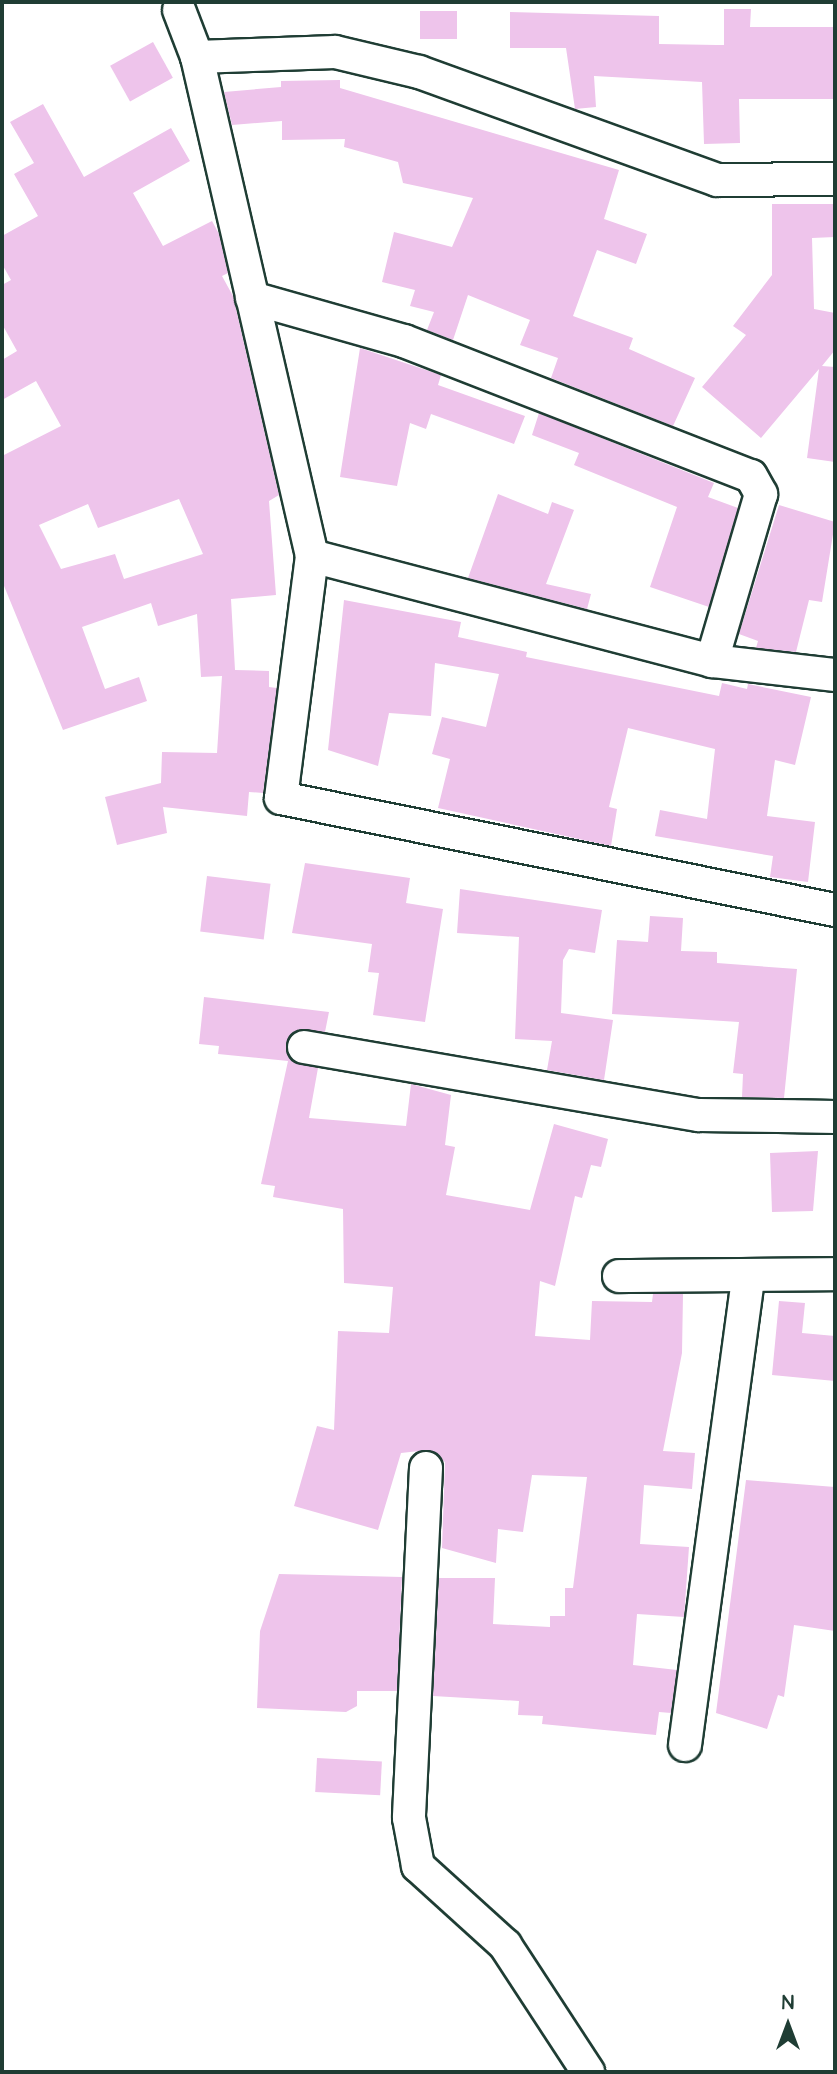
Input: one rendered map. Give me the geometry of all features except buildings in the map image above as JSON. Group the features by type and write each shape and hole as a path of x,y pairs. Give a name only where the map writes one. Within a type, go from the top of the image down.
{"street":[{"path":"179,10 197,57 312,556 281,798 835,910"},
{"path":"197,57 335,52 419,72 717,180 835,179"},
{"path":"252,299 404,341 751,476 761,494 712,661"},
{"path":"312,556 712,661 835,675"},
{"path":"304,1047 699,1115 835,1117"},
{"path":"619,1276 748,1279 835,1274"},
{"path":"685,1745 748,1279"},
{"path":"426,1468 409,1818 418,1866 505,1945 588,2072"}]}
